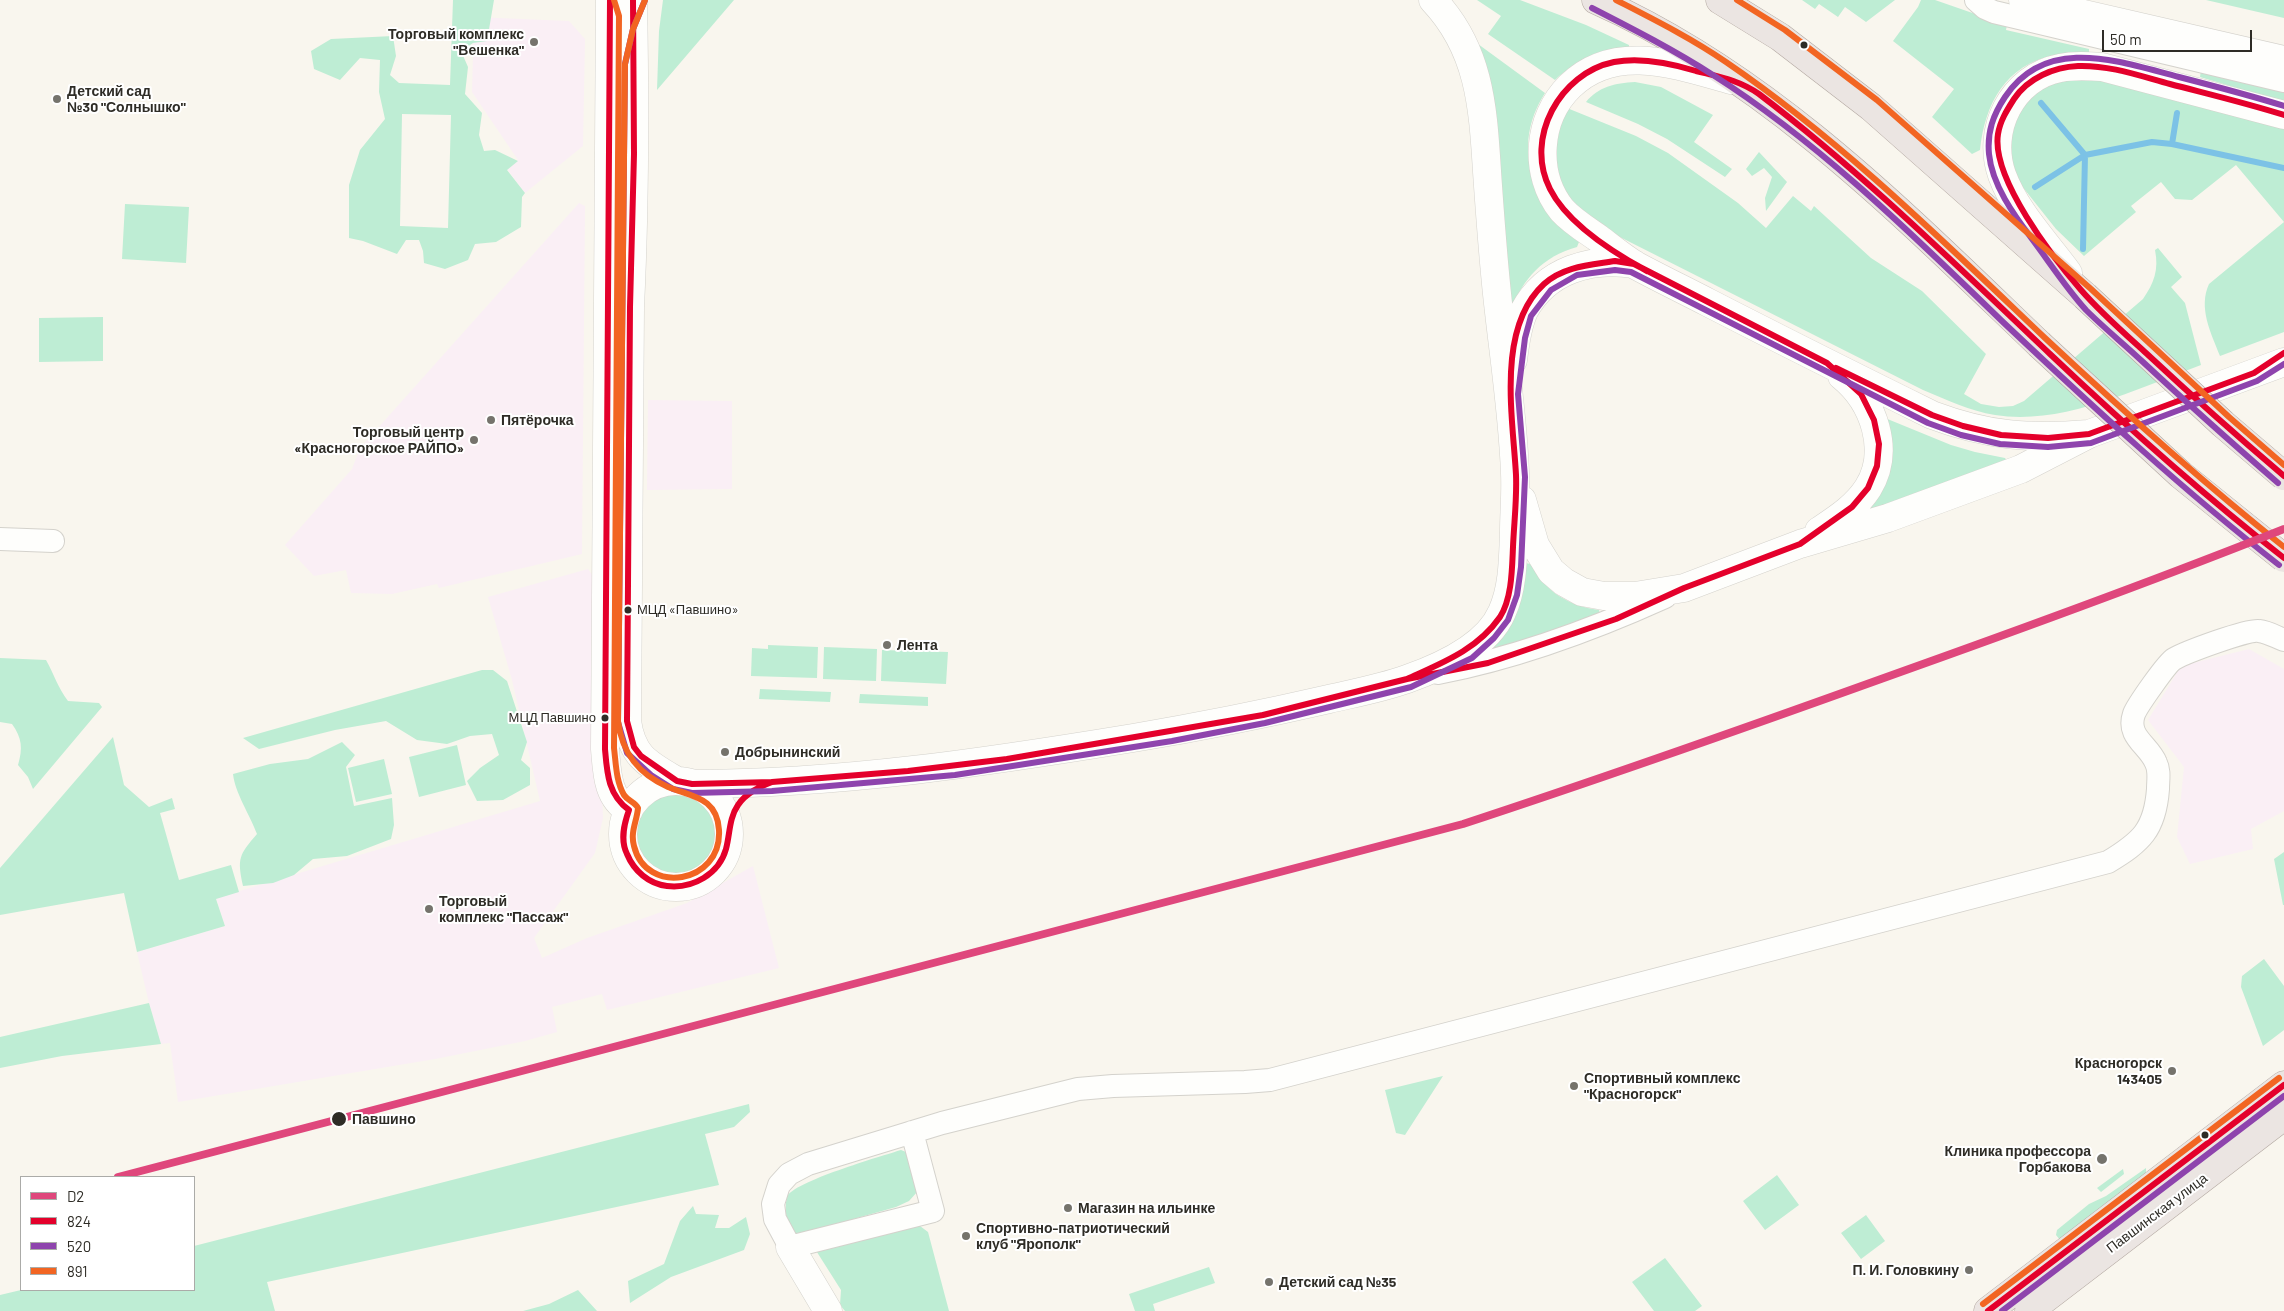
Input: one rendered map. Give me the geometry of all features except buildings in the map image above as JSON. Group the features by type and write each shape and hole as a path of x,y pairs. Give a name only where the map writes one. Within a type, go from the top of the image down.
{"main road":[{"path":"1596,0 1633,17 1742,83 1826,148 1904,214 2039,344 2181,475 2284,558"},
{"path":"1720,0 1780,37 1871,107 2085,296 2222,424 2284,476"},
{"name":"Павшинская улица","path":"1988,1311 2284,1085"},
{"name":"Павшинская улица","path":"2029,1311 2284,1116"}],"street":[{"path":"634,0 627,721 634,747 656,768 702,788 716,801 726,817 728,829"},
{"path":"634,64 642,31 654,0"},
{"path":"1407,679 1466,651 1488,632 1501,615 1509,592 1512,567 1516,477 1509,394 1493,253 1482,108 1476,74 1460,36 1444,12 1433,0"},
{"path":"1976,0 1985,8 1994,12 2284,81"},
{"path":"2023,0 2284,60"},
{"path":"608,5 605,749 611,790 620,806 629,810"},
{"path":"1742,83 1684,67 1638,59 1622,60 1591,70 1578,78 1556,102 1546,125 1542,149 1546,180 1553,196 1573,221 1634,264 1827,364 1932,415 1963,426 2001,435 2048,438 2088,434"},
{"path":"2085,296 2019,207 2002,175 1997,138 2000,120 2010,102 2022,88 2040,75 2058,68 2077,66 2102,67 2284,115"},
{"path":"1509,394 1516,336 1523,312 1545,283 1574,267 1615,261 1634,264"},
{"path":"2254,372 2284,353"},
{"path":"772,782 752,790 739,802 732,815 728,829 725,854 710,874 700,882 688,886 662,885 640,873 631,863 626,852 623,830 629,810 645,791 656,786 685,782 772,782 908,772 1007,759 1263,715 1407,679 1488,663 1616,619 1684,588 1800,544 1888,518 2021,469 2088,434 2284,362"},
{"path":"1800,544 1852,507 1868,488 1877,466 1879,444 1874,420 1861,394 1827,364"},
{"path":"1516,477 1535,544 1551,571 1564,582 1582,592 1604,596 1635,596 1684,588"},
{"path":"0,539 53,541"},
{"path":"828,1311 775,1219 773,1204 779,1186 789,1174 808,1164 912,1132 1078,1089 1270,1080 2078,872 2108,862 2129,850 2148,830 2157,804 2159,774 2156,762 2136,737 2132,727 2134,715 2172,660 2248,631 2266,632 2284,640"},
{"path":"790,1247 933,1211 912,1132"}],"shaded area":[{"path":"474,17 569,21 585,39 583,146 525,193 507,169 518,160 472,92"},
{"path":"579,203 585,206 582,554 439,588 437,584 392,594 351,593 346,570 314,576 285,545 352,469 360,448"},
{"path":"648,400 732,401 732,489 647,490"},
{"path":"588,569 593,576 603,818 595,853 534,938 542,958 587,938 687,903 753,866 779,968 607,1010 602,994 552,1007 557,1032 525,1041 435,1059 178,1102 170,1043 161,1044 137,952 225,926 216,898 540,801 512,680 488,597"},
{"path":"2249,649 2284,669 2284,811 2251,829 2253,849 2190,864 2177,837 2184,767 2148,720 2181,666"}],"green space":[{"path":"453,0 494,0 487,41 473,43 461,51 468,67 465,94 482,113 479,135 484,151 495,150 518,161 507,170 525,193 522,197 521,227 496,242 475,244 468,260 445,269 424,263 423,251 419,240 406,240 397,254 363,241 349,238 349,185 360,150 385,119 379,92 380,60 360,58 340,80 314,69 311,51 331,39 393,36 396,56 390,75 399,83 450,85","holes":["402,114 451,115 448,228 400,226"]},
{"path":"663,0 734,0 657,90 659,31"},
{"path":"1477,0 1520,0 1586,25 1629,45 1629,51 1598,57 1581,63 1572,67 1555,80 1488,34 1501,16"},
{"path":"1802,0 1895,0 1866,22 1845,7 1838,17 1819,4 1815,9"},
{"path":"1921,0 1935,0 2007,25 2006,30 2089,49 2089,54 2059,54 2038,60 2011,77 1993,102 1987,117 1980,150 1972,154 1932,117 1954,89 1893,41"},
{"path":"2206,0 2284,0 2284,18"},
{"path":"1478,44 1545,93 1535,114 1529,134 1528,154 1532,174 1549,210 1579,242 1577,247 1554,257 1536,270 1521,288 1510,311"},
{"path":"2201,70 2284,92 2284,102 2200,77"},
{"path":"2090,77 2284,128 2284,222 2236,165 2192,200 2175,199 2161,182 2131,206 2136,212 2084,256 2056,229 2021,185 2013,169 2008,130 2026,99 2053,81"},
{"path":"1635,82 1661,87 1713,115 1694,142 1732,169 1725,177 1667,139 1638,124 1586,102 1602,89 1621,83"},
{"path":"1567,108 1636,136 1668,153 1738,203 1766,228 1793,196 1811,211 1814,206 1871,258 1922,291 1986,354 1964,394 1981,404 1999,407 2013,406 2024,401 2143,299 2155,276 2155,250 2158,248 2182,277 2171,287 2185,303 2201,365 2100,403 2047,415 2021,417 1995,415 1977,411 1950,401 1923,390 1610,232 1587,216 1563,190 1557,175 1554,145"},
{"path":"1759,152 1787,182 1766,211 1765,198 1772,177 1764,168 1752,176 1746,169"},
{"path":"125,204 189,207 186,263 122,259"},
{"path":"2284,222 2284,332 2220,356 2205,311 2206,293 2209,284"},
{"path":"103,317 103,361 39,362 39,318"},
{"path":"1885,418 1951,445 2005,458 2007,461 1869,510"},
{"path":"1525,563 1531,564 1543,582 1559,596 1577,605 1599,610 1600,614 1492,651 1490,648 1514,617 1522,597"},
{"path":"768,645 818,647 817,678 751,676 752,648 768,649"},
{"path":"824,647 877,649 876,681 823,679"},
{"path":"882,650 948,652 946,684 881,681"},
{"path":"0,658 46,660 68,701 99,703 102,707 33,789 28,777 18,765 21,748 18,734 12,724 0,722"},
{"path":"482,670 493,670 507,681 527,742 521,760 530,768 530,785 503,800 477,801 467,781 480,768 499,755 492,734 470,736 447,744 417,740 386,721 335,730 259,749 243,738"},
{"path":"760,689 831,692 830,702 759,699"},
{"path":"860,694 928,697 928,706 859,703"},
{"path":"113,737 124,785 149,807 172,798 175,809 160,813 179,880 231,865 239,892 216,899 225,926 137,952 124,893 0,915 0,868"},
{"path":"342,742 355,755 346,767 354,806 392,798 394,825 391,839 347,856 313,859 294,875 273,883 243,886 240,869 241,857 246,847 257,834 234,781 233,774 270,764 308,759"},
{"path":"457,745 466,785 419,797 409,757"},
{"path":"384,759 392,794 356,802 348,768"},
{"path":"675,790 692,793 700,797 712,809 716,817 719,834 716,851 712,859 700,871 692,875 675,878 658,875 650,871 638,859 634,851 631,834 634,817 638,809 650,797 658,793"},
{"path":"2284,852 2284,905 2283,905 2274,859"},
{"path":"2264,959 2284,986 2284,1030 2263,1046 2241,987 2242,976"},
{"path":"149,1003 161,1044 62,1056 0,1068 0,1037"},
{"path":"1443,1076 1405,1135 1396,1133 1385,1090"},
{"path":"749,1104 750,1112 734,1127 705,1134 719,1185 267,1282 275,1311 0,1311 0,1295 20,1290 195,1291 195,1246"},
{"path":"901,1150 906,1152 918,1191 909,1201 896,1207 797,1235 789,1232 786,1205 787,1197 793,1191 820,1177"},
{"path":"2146,1168 2146,1175 2060,1240 2056,1235 2057,1230 2089,1204 2106,1196"},
{"path":"2123,1169 2124,1174 2101,1192 2097,1188"},
{"path":"1777,1175 1799,1205 1765,1230 1743,1201"},
{"path":"693,1206 696,1214 719,1215 715,1228 729,1228 746,1217 750,1234 744,1250 671,1277 630,1303 628,1281 664,1264 680,1221"},
{"path":"1866,1215 1885,1241 1861,1259 1841,1233"},
{"path":"916,1223 928,1232 949,1311 845,1311 840,1305 841,1290 815,1249"},
{"path":"1665,1258 1702,1306 1695,1311 1654,1311 1632,1282"},
{"path":"1209,1267 1215,1283 1153,1304 1155,1311 1135,1311 1129,1294"},
{"path":"578,1290 597,1311 523,1311 549,1304"}],"waterway":[{"path":"2041,103 2085,155 2083,249"},
{"path":"2172,144 2177,113"},
{"path":"2035,187 2085,155 2152,142 2172,144 2284,168"}],"transit line":[{"name":"824","path":"610,0 605,749 610,783 617,798 629,810 624,826 623,838 630,860 643,876 660,885 686,885 704,878 723,858 733,815 738,805 749,794 772,782"},
{"name":"891","path":"614,0 619,16 614,748 621,790 638,808 633,841 641,862 653,872 667,877 682,877 697,872 709,862 717,848 719,830 714,811 702,800 657,782 640,769 623,743 618,721 625,64 633,29 645,0"},
{"name":"824","path":"633,0 634,154 630,307 627,721 634,747 641,756 677,781 692,784 772,782"},
{"name":"520","path":"645,0 633,29 625,64 618,722 627,753 651,775 673,789 692,793 772,791 955,775 1172,741 1265,723 1411,687 1472,658 1494,638 1508,620 1517,595 1521,567 1525,477 1518,394 1525,338 1531,316 1551,290 1577,275 1615,270 1631,272 1928,423 1961,435 2000,444 2048,447 2091,443 2257,381 2284,364"},
{"name":"891","path":"1616,0 1713,53 1769,93 1851,158 2133,418 2222,497 2284,547"},
{"name":"891","path":"1737,0 1785,30 1877,100 2091,289 2229,417 2284,465"},
{"name":"520","path":"1592,8 1668,48 1713,75 1791,130 1865,192 2105,417 2243,537 2279,565"},
{"name":"520","path":"2278,483 2079,302 2011,210 1994,177 1989,154 1989,138 1997,110 2022,77 2042,65 2063,59 2086,58 2133,65 2284,106"},
{"name":"824","path":"1647,271 1606,246 1579,225 1558,202 1550,189 1543,169 1541,149 1545,129 1552,110 1563,94 1578,79 1595,69 1614,62 1635,60 1676,66 1744,85 1759,94 1798,124 1872,188 2164,459 2284,558"},
{"name":"824","path":"2284,115 2125,72 2102,67 2078,66 2051,71 2027,85 2009,107 2002,120 1998,134 1998,152 2004,172 2014,194 2026,217 2069,276 2113,323 2284,476"},
{"name":"824","path":"1615,261 1634,264 1827,363 1861,394 1874,420 1879,444 1877,466 1868,488 1852,507 1800,544 1684,588 1616,619 1488,663 1407,679 1470,647 1500,617 1507,601 1512,574 1516,493 1511,375 1513,349 1519,324 1529,303 1544,284 1560,273 1587,265 1615,261"},
{"name":"824","path":"1836,368 1932,415 1963,426 2001,435 2048,438 2089,434 2254,373 2284,353"},
{"name":"D2","path":"122,1176 1463,824 1672,753 1932,661 2134,587 2284,529"},
{"name":"824","path":"1263,715 1407,679"},
{"name":"824","path":"1007,759 1263,715"},
{"name":"824","path":"1007,759 1263,715"},
{"name":"824","path":"772,782 908,771 1007,759"},
{"name":"891","path":"1983,1304 2279,1078"},
{"name":"824","path":"1988,1311 2284,1085"},
{"name":"520","path":"2002,1311 2284,1096"}],"place":[{"name":"Торговый комплекс \"Вешенка\"","path":"534,42"},
{"name":"Детский сад №30 \"Солнышко\"","path":"57,99"},
{"name":"Пятёрочка","path":"491,420"},
{"name":"Торговый центр «Красногорское РАЙПО»","path":"474,440"},
{"name":"МЦД «Павшино»","path":"628,610"},
{"name":"Лента","path":"887,645"},
{"name":"МЦД Павшино","path":"605,718"},
{"name":"Добрынинский","path":"725,752"},
{"name":"Торговый комплекс \"Пассаж\"","path":"429,909"},
{"name":"Красногорск 143405","path":"2172,1071"},
{"name":"Спортивный комплекс \"Красногорск\"","path":"1574,1086"},
{"name":"Павшино","path":"339,1119"},
{"name":"Клиника профессора Горбакова","path":"2102,1159"},
{"name":"Магазин на ильинке","path":"1068,1208"},
{"name":"Спортивно-патриотический клуб \"Ярополк\"","path":"966,1236"},
{"name":"П. И. Головкину","path":"1969,1270"},
{"name":"Детский сад №35","path":"1269,1282"}]}
